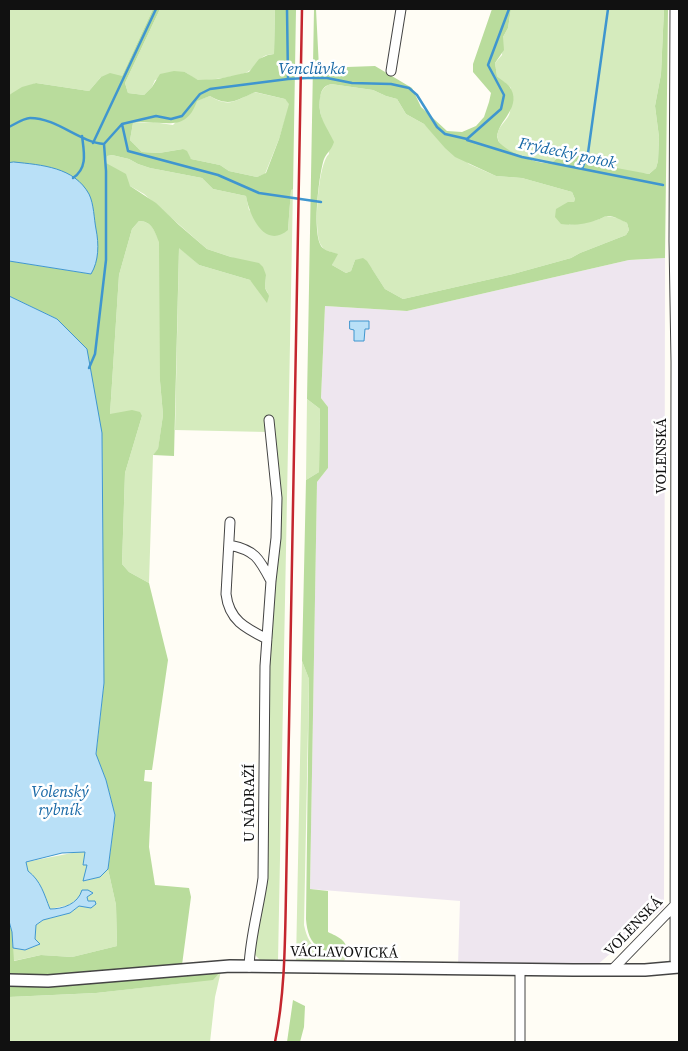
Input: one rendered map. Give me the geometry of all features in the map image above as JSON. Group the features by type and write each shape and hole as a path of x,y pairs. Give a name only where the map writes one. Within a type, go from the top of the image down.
{"street":[{"path":"391,71 401,9"},
{"name":"VOLENSKÁ","path":"675,9 677,242 674,707 675,960 679,967"},
{"name":"U NÁDRAŽÍ","path":"249,967 250,947 260,904 263,878 265,666 276,538 277,498 269,420"},
{"path":"230,522 226,594 228,606 233,616 248,629 267,639"},
{"path":"229,545 249,550 264,568 271,581"},
{"name":"VOLENSKÁ","path":"612,970 676,904"},
{"name":"VÁCLAVOVICKÁ","path":"9,980 48,981 230,966 612,970 679,967"},
{"path":"520,969 520,1042"}],"shaded area":[{"path":"665,258 664,907 596,966 458,965 460,901 310,889 317,482 328,468 328,407 321,398 325,306 407,311 629,260"}],"green space":[{"path":"9,9 153,9 122,76 101,77 89,91 36,83 9,95"},
{"path":"153,9 160,9 125,83 128,93 144,95 152,87 160,74 174,71 185,72 198,80 218,79 249,72 259,59 274,54 275,9 296,9 293,189 291,190 288,230 279,235 272,236 265,233 254,220 246,196 213,189 202,178 150,168 129,159 112,155 107,156 106,163 126,174 130,186 156,203 207,249 259,263 266,275 265,288 269,296 267,303 250,280 199,265 179,248 174,456 153,455 158,449 163,415 160,381 159,242 150,225 143,221 139,221 132,229 119,275 110,414 132,410 140,412 142,416 125,473 122,564 129,572 149,583 168,660 152,770 145,770 144,781 152,782 149,847 155,885 189,888 191,897 182,965 68,976 9,977 9,921 12,932 14,961 41,955 72,957 117,946 116,905 108,869 115,815 106,780 96,755 104,683 102,433 57,319 9,296 9,261 91,274 14,162 9,163 9,95 22,87 36,83 89,91 101,77 110,73 122,76","holes":["255,92 285,99 289,104 279,139 266,173 257,177 229,171 220,165 191,159 187,151 183,149 159,153 142,152 130,140 133,123 179,122 192,112 197,101 210,96 222,101 232,102"]},
{"path":"160,9 275,9 274,54 264,56 253,68 240,75 198,80 185,72 155,80 152,87 144,95 128,93 125,83"},
{"path":"314,9 316,9 319,68 375,66 412,88 421,107 447,131 462,132 476,126 484,117 489,102 491,93 473,72 473,64 492,9 511,9 508,28 503,37 504,50 495,63 497,76 510,87 513,97 513,104 499,128 498,140 501,144 514,153 541,162 553,162 561,153 581,154 588,155 595,164 649,174 656,168 658,161 659,137 655,106 661,74 664,9 668,9 665,258 629,260 407,311 325,306 321,398 328,407 328,468 317,482 310,889 328,891 328,932 339,937 344,942 347,953 323,950 313,942 307,928 306,919 309,679 302,661 306,480 319,472 320,409 307,399","holes":["331,84 373,90 397,99 406,114 424,124 455,157 496,176 522,178 572,192 575,199 574,202 568,202 556,209 555,217 561,224 584,224 605,216 611,216 627,223 629,230 626,235 571,258 513,274 403,299 385,289 367,261 363,258 355,260 351,271 346,273 332,265 338,254 323,248 319,242 317,232 318,191 322,166 334,142 321,116 319,104 323,89"]},
{"path":"511,9 664,9 661,74 655,106 659,137 656,168 649,174 610,169 591,161 556,158 554,162 541,162 512,153 501,145 498,139 498,132 510,112 511,88 497,76 495,63 502,55 503,37 508,28"},
{"path":"331,84 373,90 397,99 406,114 424,124 469,164 496,176 522,178 572,192 575,199 569,225 597,220 606,216 619,218 627,223 629,230 626,235 571,258 513,274 403,299 385,289 372,269 355,260 351,271 346,273 332,265 337,254 322,247 317,227 318,198 322,170 329,154 320,112 320,95 322,90"},
{"path":"254,92 285,99 290,104 265,174 257,177 229,171 220,165 191,159 183,149 159,153 142,152 130,140 133,123 153,122 173,125 196,101 210,96 222,102 232,102"},
{"path":"112,155 129,159 150,168 202,178 213,189 246,196 249,210 288,230 291,189 293,189 278,961 261,961 253,953 266,885 267,673 279,521 267,432 175,430 179,247 199,265 250,280 268,293 265,288 266,275 231,257 207,249 144,194 130,186 106,163 107,156"},
{"path":"139,221 150,225 160,242 160,381 163,415 158,450 153,455 149,583 129,572 122,564 125,473 142,416 110,414 119,275 132,229"},
{"path":"307,399 320,409 319,472 306,480"},
{"path":"302,661 309,679 304,925 310,941 319,950 331,954 347,955 343,963 296,962"},
{"path":"86,852 83,865 87,865 84,881 100,877 108,869 116,905 117,946 72,957 41,955 13,961 13,948 25,950 40,944 35,939 36,925 43,920 70,913 79,906 91,908 87,897 92,893 80,897 69,905 50,909 39,883 28,871 26,862"},
{"path":"221,971 215,997 210,1042 9,1042 9,997 96,993 184,983"},
{"path":"221,971 213,980 96,993 9,997 9,986 80,983"},
{"path":"293,1000 305,1006 304,1027 300,1042 287,1042"}],"water":[{"path":"14,162 56,169 75,178 83,185 91,198 98,246 96,264 91,274 9,261 9,163"},
{"name":"Volenský rybník","path":"9,296 57,319 87,349 102,433 104,683 96,754 106,780 115,815 108,869 100,877 83,881 87,865 83,865 85,852 62,853 26,862 28,871 39,883 50,909 69,905 77,899 82,890 88,890 93,893 87,897 88,901 95,901 96,904 91,908 79,906 70,913 43,920 36,925 35,939 40,944 25,950 13,948 9,921"},
{"path":"350,321 369,321 369,329 365,329 364,341 354,341 354,330 350,329"}],"waterway":[{"path":"93,143 156,9"},
{"path":"287,9 288,79"},
{"name":"Venclůvka","path":"9,127 28,118 40,119 86,139 104,144 122,124 156,116 171,119 182,116 200,94 210,89 288,79 327,78 352,83 391,84 409,88 417,95 437,127 445,134 467,139 501,109 504,95 488,65 509,9"},
{"path":"582,169 588,153 608,9"},
{"path":"122,124 128,151 218,175 259,193 321,202"},
{"path":"73,178 78,174 83,165 82,136"},
{"name":"Frýdecký potok","path":"467,140 522,157 663,185"},
{"path":"89,368 95,354 106,260 106,171 104,144"}],"railway":[{"path":"275,1042 283,986 285,930 302,9"}]}
